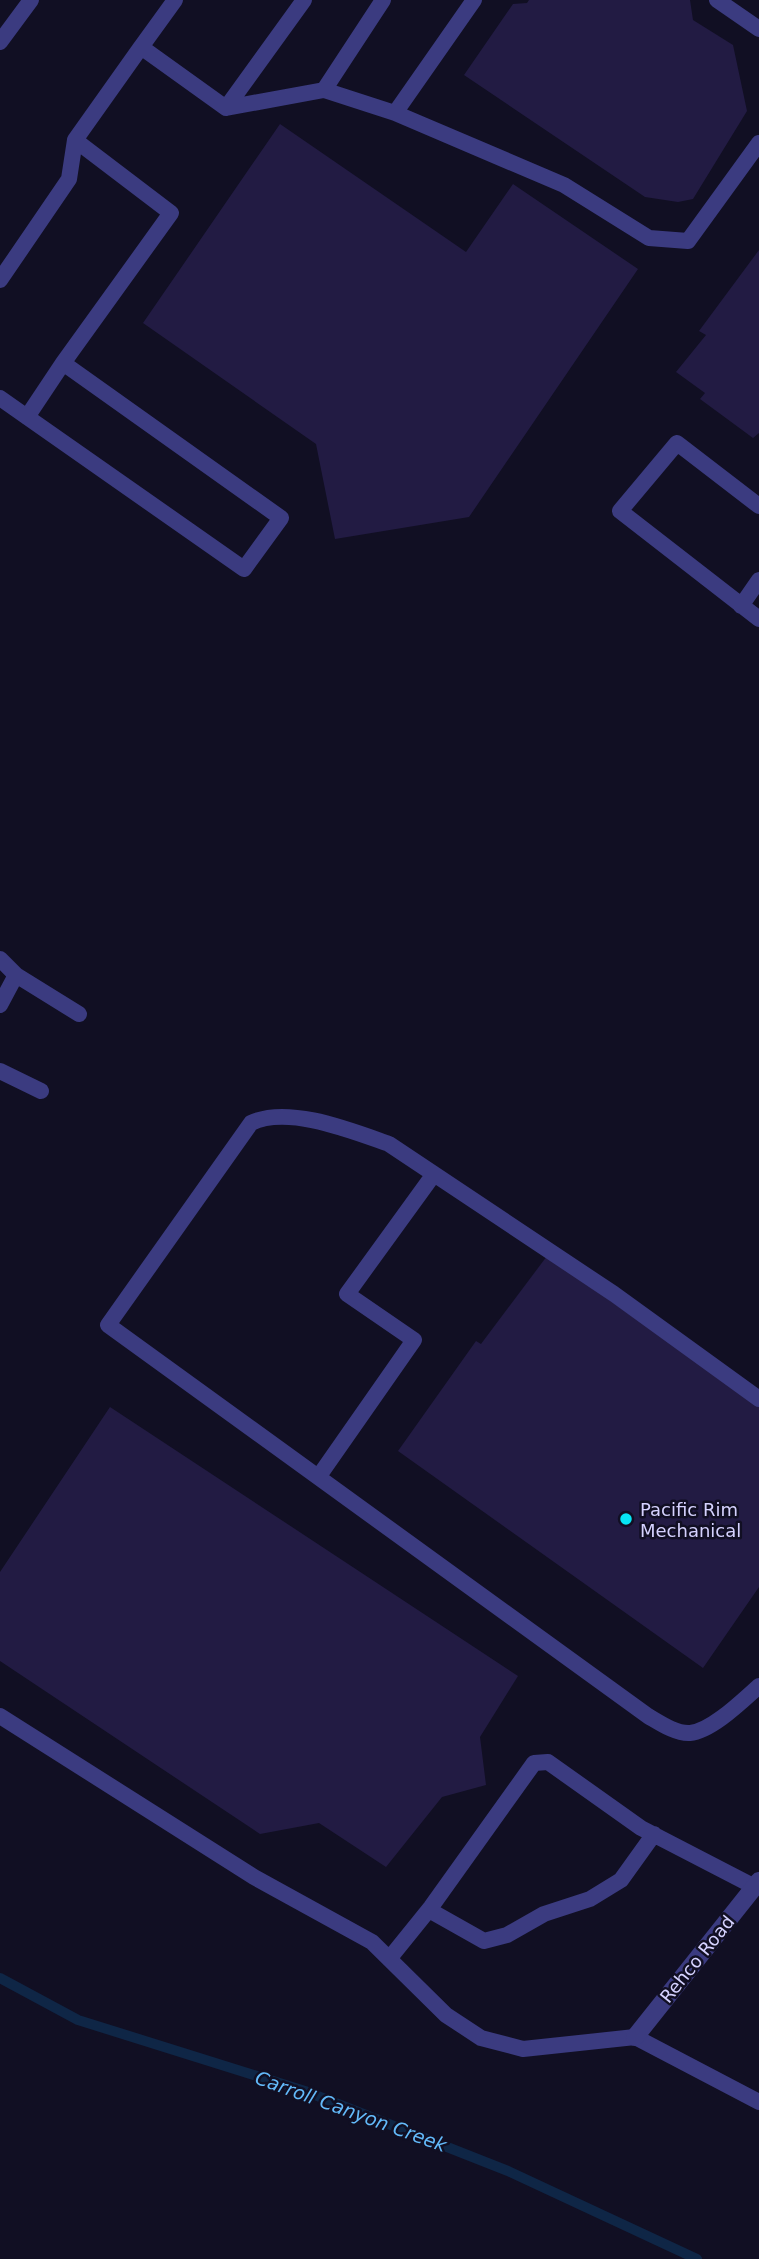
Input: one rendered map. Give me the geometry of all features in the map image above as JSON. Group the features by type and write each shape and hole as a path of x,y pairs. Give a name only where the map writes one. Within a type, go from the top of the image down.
{"street":[{"name":"Rehco Road","path":"635,2037 757,1884"}],"lane":[{"path":"0,42 31,0"},
{"path":"0,280 69,179 75,141 175,0"},
{"path":"226,108 304,0"},
{"path":"324,90 383,0"},
{"path":"395,113 474,0"},
{"path":"717,0 759,29"},
{"path":"141,47 226,108 324,90 395,113 564,185 649,238 688,241 759,143"},
{"path":"27,417 171,213 75,141"},
{"path":"0,398 244,569 281,518 63,363"},
{"path":"759,506 677,443 621,512 759,619"},
{"path":"741,606 759,580"},
{"path":"0,959 16,975 79,1014"},
{"path":"0,1005 16,975"},
{"path":"0,1070 41,1091"},
{"path":"759,1399 614,1294 389,1144 357,1133 279,1115 251,1122 108,1325 649,1716 668,1727 690,1733 712,1724 759,1686"},
{"path":"319,1476 414,1340 347,1294 434,1174"},
{"path":"0,1716 254,1877 372,1942 446,2015 481,2038 523,2049 635,2037 759,2102"},
{"path":"389,1959 429,1910 534,1763 548,1762 654,1834 757,1884"},
{"path":"429,1910 484,1941 506,1935 544,1914 590,1899 621,1880 654,1834"}],"building":[{"path":"529,0 690,0 693,20 733,45 747,111 693,199 678,202 645,197 464,75 513,4 527,3"},
{"path":"280,124 466,252 513,184 638,269 469,517 335,539 316,444 143,323"},
{"path":"759,250 759,433 753,438 700,399 705,393 676,372 706,335 699,331"},
{"name":"Pacific Rim Mechanical","path":"547,1256 759,1406 759,1587 703,1668 398,1451 476,1341 481,1344"},
{"path":"110,1407 518,1676 480,1737 486,1785 442,1797 386,1867 319,1823 260,1834 0,1661 0,1572"}],"waterway":[{"name":"Carroll Canyon Creek","path":"0,1978 78,2020 305,2091 508,2171 697,2259"}],"place":[{"name":"Pacific Rim Mechanical","path":"626,1519"}]}
